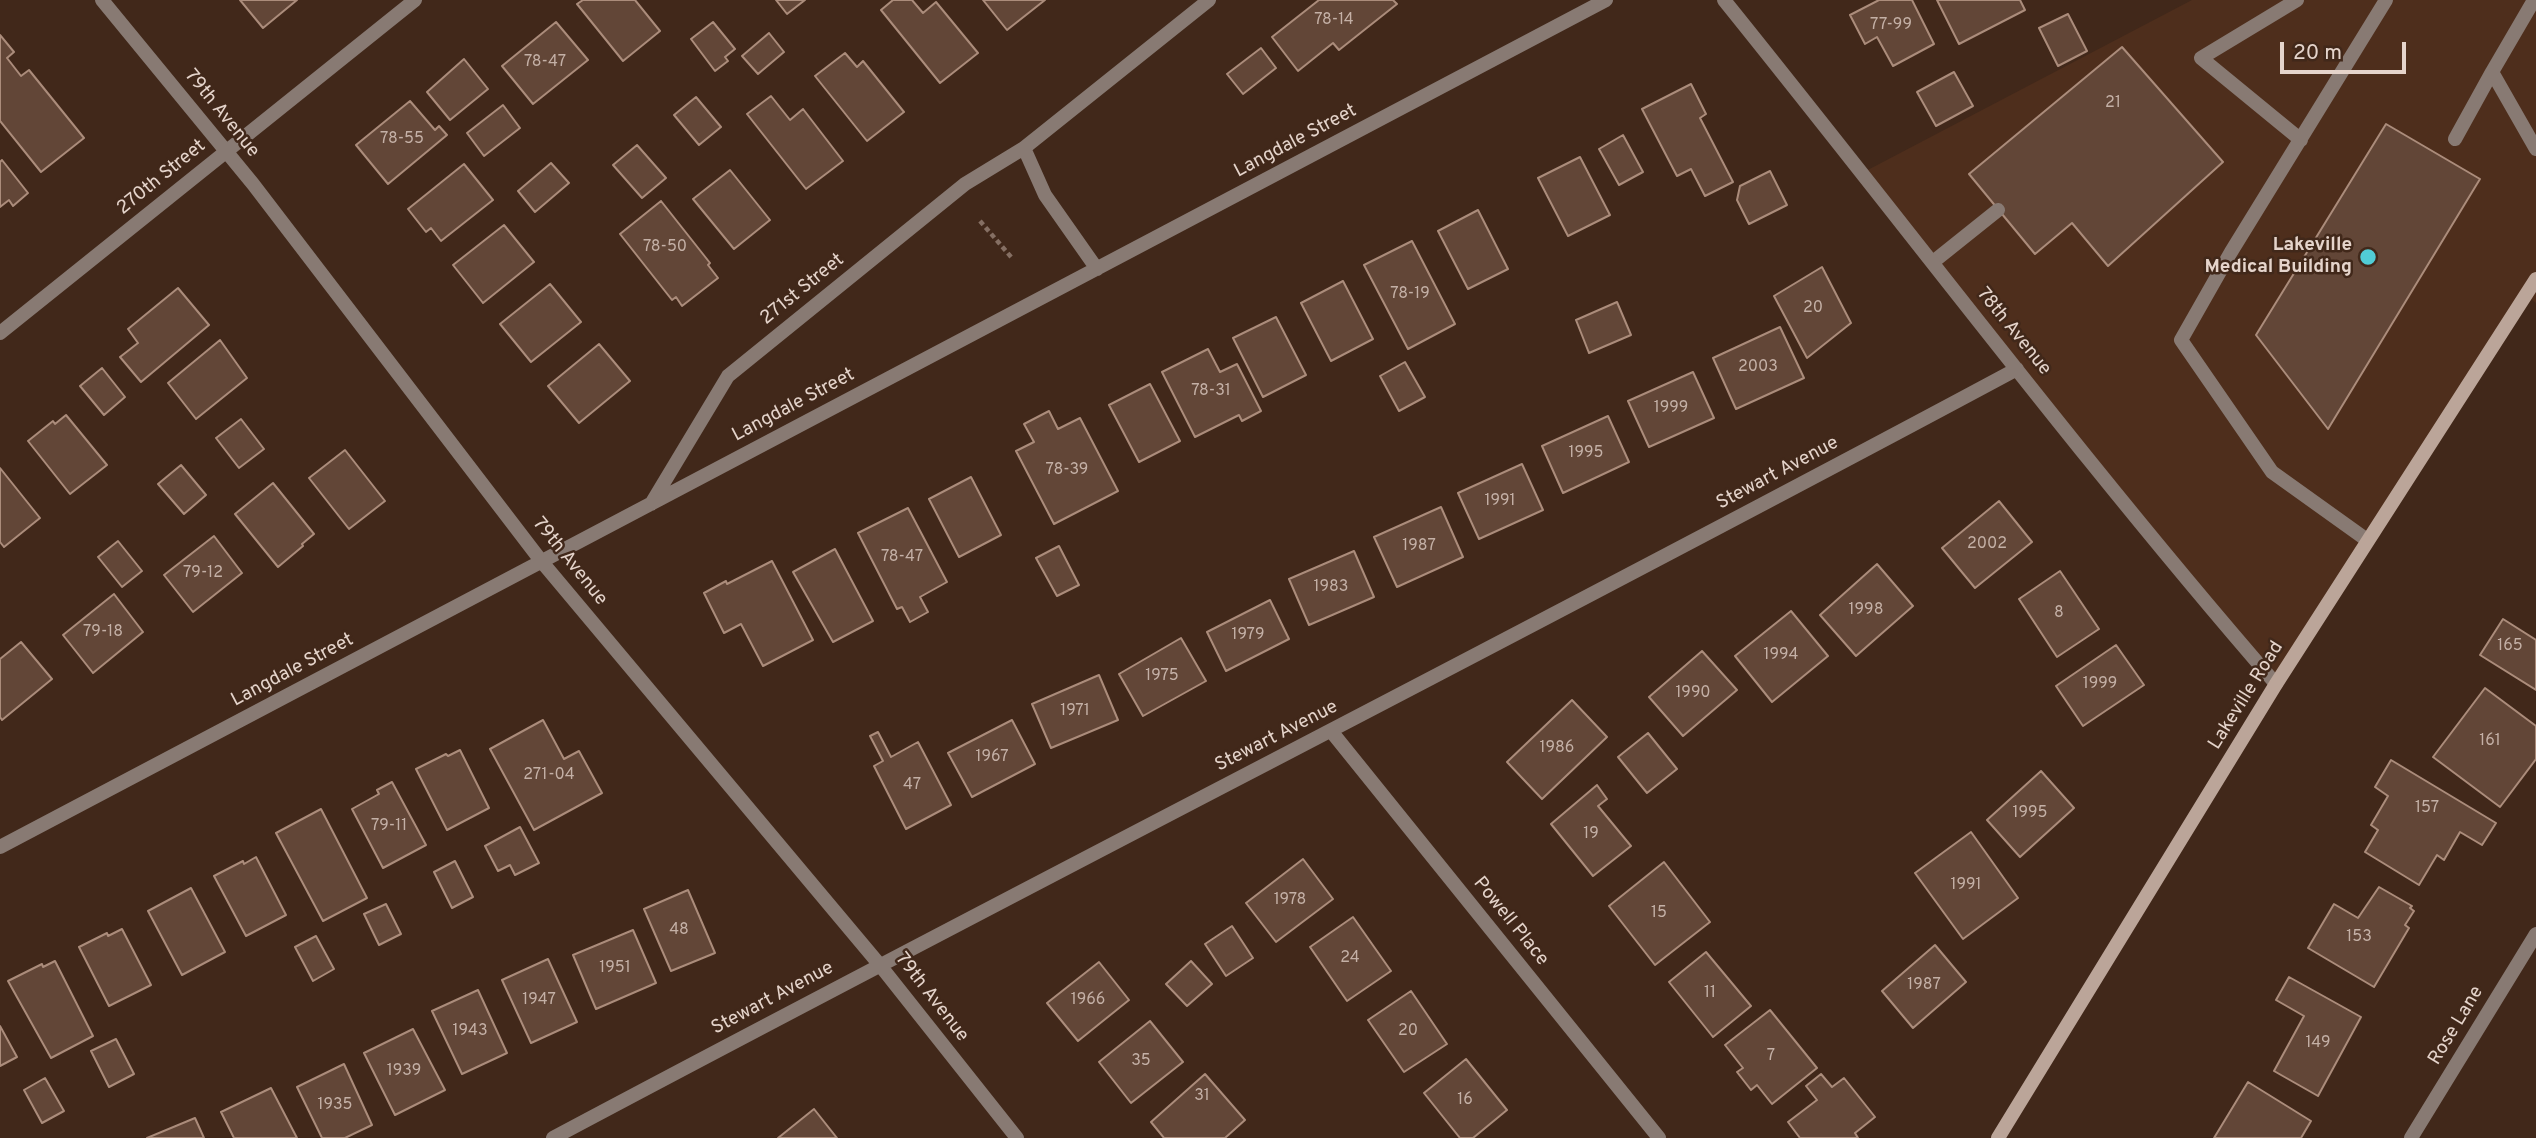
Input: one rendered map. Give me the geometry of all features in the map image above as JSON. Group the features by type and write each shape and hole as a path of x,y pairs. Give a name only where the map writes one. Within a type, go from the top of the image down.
{"main road":[{"name":"Lakeville Road","path":"1998,1138 2367,540 2531,299 2536,279"}],"street":[{"name":"79th Avenue","path":"102,0 227,150 542,562 879,964 1017,1138"},
{"name":"270th Street","path":"0,333 415,0"},
{"name":"271st Street","path":"651,504 728,376 965,184 1024,148 1209,0"},
{"name":"Langdale Street","path":"0,847 1606,0"},
{"name":"78th Avenue","path":"1724,0 2017,369 2276,684"},
{"path":"2297,0 2201,58 2301,140"},
{"path":"2367,540 2272,472 2180,340 2231,251 2386,0"},
{"path":"2455,139 2534,0"},
{"path":"2492,72 2536,149"},
{"path":"1024,148 1045,194 1097,269"},
{"path":"1933,262 1998,210"},
{"name":"Stewart Avenue","path":"553,1138 879,964 1331,731 2017,369"},
{"name":"Powell Place","path":"1331,731 1659,1138"},
{"name":"Rose Lane","path":"2411,1138 2536,934"}],"path":[{"path":"980,221 1012,258"}],"shaded area":[{"path":"2192,0 2536,0 2536,303 2527,296 2276,684 1862,173"}],"building":[{"path":"240,0 297,0 263,28"},
{"path":"583,0 635,0 660,31 623,61 577,4"},
{"path":"776,0 805,0 787,14"},
{"path":"893,0 912,0 923,13 936,2 978,53 940,83 881,10"},
{"path":"983,0 1045,0 1007,30"},
{"path":"1319,0 1393,0 1397,4 1339,50 1333,43 1298,71 1272,37"},
{"path":"1879,0 1912,0 1934,44 1893,66 1877,37 1865,44 1850,15"},
{"path":"1937,0 2020,0 2025,10 1959,44"},
{"path":"2068,14 2087,51 2058,66 2039,28"},
{"path":"556,22 588,60 533,104 502,66"},
{"path":"713,22 735,49 725,57 728,61 715,71 691,39"},
{"path":"769,33 784,52 758,74 742,56"},
{"path":"0,35 14,52 7,58 21,76 29,70 84,138 41,172 0,121"},
{"path":"2122,47 2223,162 2108,266 2072,223 2035,254 1969,174"},
{"path":"1261,48 1276,68 1243,94 1227,74"},
{"path":"845,53 857,67 863,61 904,112 867,141 815,76"},
{"path":"464,59 488,89 450,120 427,92"},
{"path":"1954,72 1973,106 1936,126 1917,92"},
{"path":"1691,84 1706,114 1700,118 1733,182 1705,196 1691,169 1677,176 1642,109"},
{"path":"771,96 790,120 803,109 843,161 806,189 747,114"},
{"path":"696,97 721,127 699,145 674,115"},
{"path":"410,101 435,130 439,126 447,135 388,184 356,145"},
{"path":"503,105 520,128 484,156 467,133"},
{"name":"Lakeville Medical Building","path":"2386,124 2480,179 2328,429 2256,335"},
{"path":"1623,135 1643,172 1619,185 1599,149"},
{"path":"637,145 666,178 642,198 613,165"},
{"path":"1580,157 1610,215 1568,236 1538,178"},
{"path":"2,160 28,193 13,206 9,200 0,207"},
{"path":"551,163 569,183 535,212 518,191"},
{"path":"464,164 493,200 441,241 431,228 426,232 408,209"},
{"path":"730,170 770,220 734,249 693,199"},
{"path":"1770,171 1787,205 1749,224 1737,200 1740,186"},
{"path":"661,201 710,263 708,265 718,278 682,306 676,297 672,300 620,234"},
{"path":"1478,210 1508,269 1468,289 1438,231"},
{"path":"504,225 534,262 483,303 453,265"},
{"path":"1412,241 1455,324 1408,349 1364,265"},
{"path":"1822,267 1851,323 1807,358 1774,296"},
{"path":"1343,281 1373,339 1331,361 1301,303"},
{"path":"550,284 581,322 531,362 500,324"},
{"path":"178,288 209,325 141,382 120,357 138,343 128,329"},
{"path":"1617,302 1631,335 1589,353 1576,320"},
{"path":"1276,317 1306,375 1263,397 1233,338"},
{"path":"1780,327 1804,378 1736,409 1713,358"},
{"path":"220,340 247,378 196,419 168,383"},
{"path":"599,344 630,381 579,423 548,386"},
{"path":"1208,349 1220,372 1237,364 1261,411 1242,421 1239,415 1195,437 1162,372"},
{"path":"1405,362 1425,397 1399,411 1380,376"},
{"path":"102,368 125,397 104,415 80,386"},
{"path":"1693,372 1714,418 1649,447 1628,401"},
{"path":"1150,384 1180,441 1139,462 1109,405"},
{"path":"1049,411 1058,429 1080,418 1118,491 1054,524 1016,451 1034,442 1024,424"},
{"path":"66,415 107,465 70,494 28,441 53,421 55,424"},
{"path":"1608,416 1629,462 1563,493 1542,446"},
{"path":"241,419 264,449 239,468 216,438"},
{"path":"345,450 385,501 349,529 309,478"},
{"path":"1522,464 1543,510 1479,539 1458,493"},
{"path":"181,465 206,495 184,514 158,484"},
{"path":"0,468 40,518 4,547 0,542"},
{"path":"971,477 1001,535 959,557 929,499"},
{"path":"273,483 314,534 278,567 235,514"},
{"path":"1999,501 2032,542 1975,588 1942,548"},
{"path":"1441,507 1463,557 1397,587 1374,537"},
{"path":"908,508 947,582 920,597 928,612 910,622 902,607 897,609 858,533"},
{"path":"214,536 242,573 193,612 164,575"},
{"path":"118,541 142,571 122,587 98,557"},
{"path":"1059,546 1079,585 1057,596 1036,558"},
{"path":"835,549 873,621 833,642 793,572"},
{"path":"1354,551 1374,597 1309,625 1289,579"},
{"path":"772,561 813,640 763,666 741,624 724,633 704,593"},
{"path":"1877,564 1913,606 1856,656 1820,615"},
{"path":"2060,571 2099,629 2057,657 2019,599"},
{"path":"114,594 143,632 93,673 63,635"},
{"path":"1270,600 1289,639 1226,671 1207,632"},
{"path":"1791,611 1828,656 1772,702 1735,656"},
{"path":"2503,619 2536,640 2536,690 2480,655"},
{"path":"1181,638 1206,681 1143,716 1119,674"},
{"path":"21,642 52,679 2,720 0,659"},
{"path":"2116,645 2144,685 2083,726 2056,686"},
{"path":"1702,651 1737,690 1683,736 1649,697"},
{"path":"1099,675 1118,720 1051,748 1032,704"},
{"path":"2485,688 2536,726 2536,759 2500,807 2433,757"},
{"path":"1572,700 1607,737 1542,799 1507,762"},
{"path":"543,720 564,759 579,751 602,793 534,830 490,749"},
{"path":"1012,720 1035,764 972,797 948,753"},
{"path":"878,732 891,757 918,742 951,805 906,829 874,766 883,761 870,736"},
{"path":"1648,733 1677,769 1647,793 1618,757"},
{"path":"460,750 489,808 447,830 416,769"},
{"path":"2391,760 2496,823 2482,845 2460,832 2444,860 2437,855 2419,885 2365,852 2378,830 2371,825 2388,796 2375,787"},
{"path":"2041,771 2074,808 2020,857 1987,820"},
{"path":"392,782 426,845 383,868 352,809 379,794 377,790"},
{"path":"1597,785 1607,799 1598,806 1631,846 1593,876 1551,824"},
{"path":"321,809 367,898 323,921 276,833"},
{"path":"520,827 539,863 515,875 510,865 498,871 485,846"},
{"path":"1971,832 2018,898 1963,939 1915,873"},
{"path":"256,857 286,915 246,936 214,876"},
{"path":"1303,859 1333,899 1276,942 1246,903"},
{"path":"455,861 473,897 452,908 434,872"},
{"path":"1664,862 1710,922 1655,965 1609,906"},
{"path":"2379,887 2412,906 2410,908 2414,911 2405,925 2409,928 2374,987 2308,948 2334,904 2358,918"},
{"path":"191,888 225,952 182,975 148,911"},
{"path":"688,890 715,953 671,971 644,909"},
{"path":"386,904 401,934 379,945 364,914"},
{"path":"1353,917 1391,971 1347,1001 1310,947"},
{"path":"1232,926 1253,958 1226,976 1205,944"},
{"path":"122,929 151,985 109,1006 79,947 107,933 108,936"},
{"path":"633,930 656,983 596,1009 573,955"},
{"path":"316,936 334,969 313,981 295,947"},
{"path":"1935,945 1966,982 1913,1028 1882,991"},
{"path":"1706,952 1751,1006 1713,1037 1669,982"},
{"path":"548,959 577,1022 531,1043 502,980"},
{"path":"55,961 93,1036 51,1058 8,981 42,964 43,967"},
{"path":"1191,961 1212,984 1187,1006 1166,984"},
{"path":"1099,962 1129,1000 1078,1041 1047,1003"},
{"path":"2289,977 2361,1017 2318,1096 2274,1071 2304,1016 2276,1000"},
{"path":"478,990 507,1053 462,1074 432,1011"},
{"path":"1411,991 1447,1044 1404,1072 1368,1020"},
{"path":"1770,1010 1817,1068 1772,1104 1757,1085 1751,1090 1737,1072 1743,1068 1725,1045"},
{"path":"1150,1021 1183,1062 1131,1103 1099,1062"},
{"path":"0,1026 17,1057 0,1066"},
{"path":"413,1029 445,1090 395,1115 364,1053"},
{"path":"116,1039 134,1074 109,1087 91,1051"},
{"path":"1466,1059 1507,1110 1473,1138 1460,1138 1424,1093"},
{"path":"344,1064 372,1125 345,1138 322,1138 297,1087"},
{"path":"1205,1074 1245,1120 1225,1138 1164,1138 1151,1122"},
{"path":"1821,1074 1832,1087 1844,1078 1875,1117 1855,1133 1858,1138 1800,1138 1788,1122 1817,1100 1806,1086"},
{"path":"45,1078 64,1111 42,1123 24,1090"},
{"path":"2248,1082 2311,1121 2301,1138 2214,1138"},
{"path":"271,1088 297,1138 234,1138 221,1112"},
{"path":"814,1109 837,1138 778,1138"},
{"path":"195,1118 204,1138 147,1138"}],"place":[{"name":"Lakeville Medical Building","path":"2368,257"}]}
